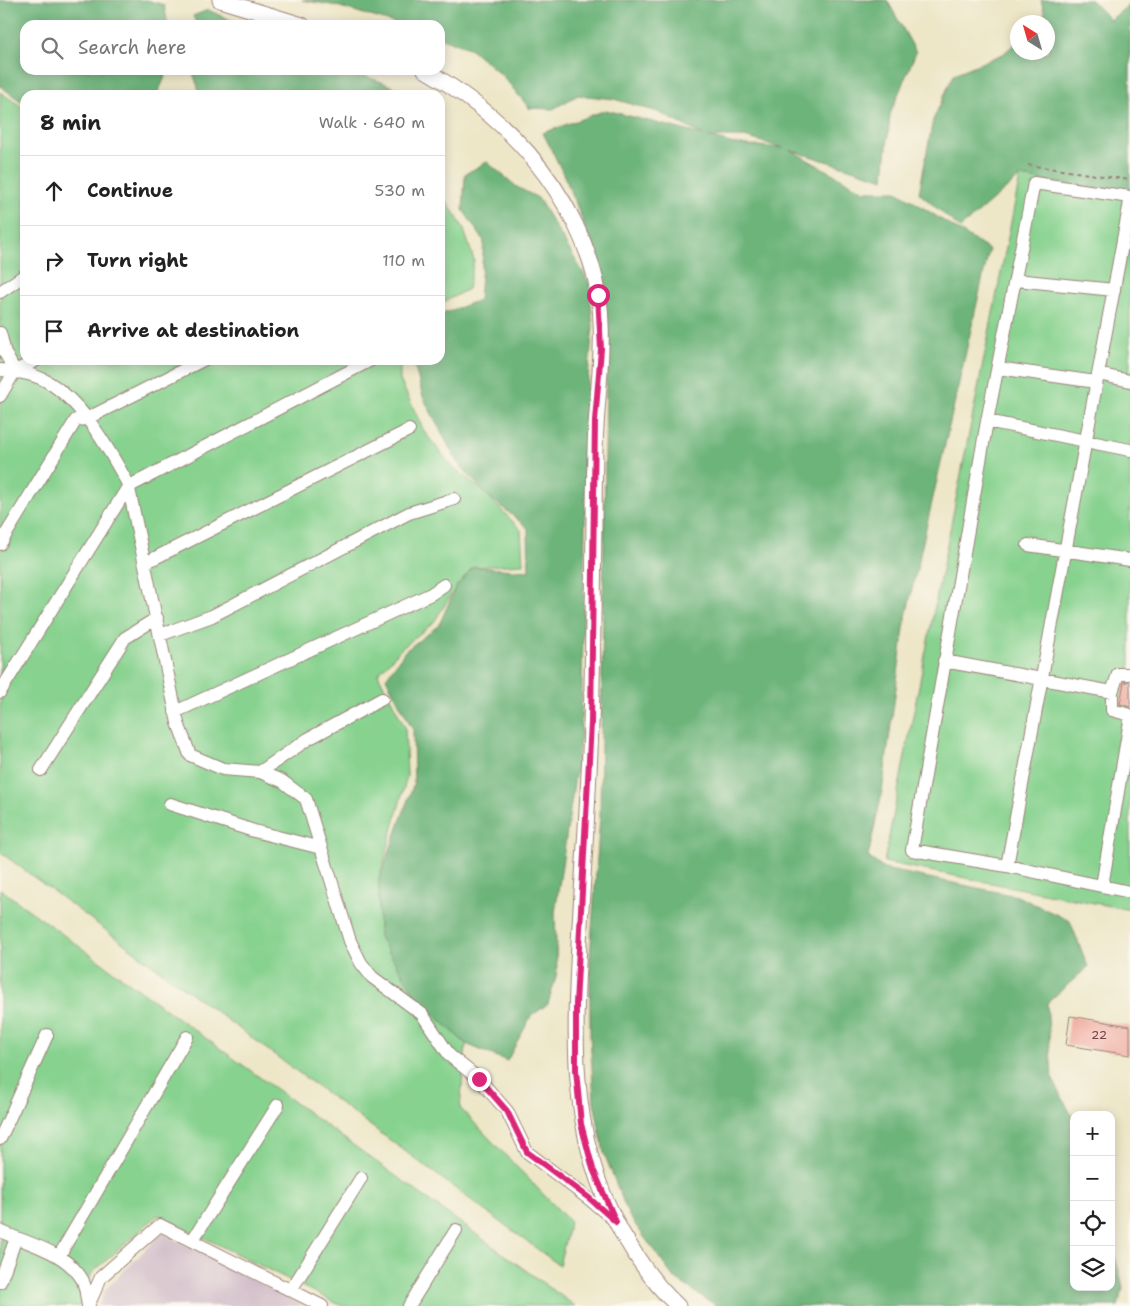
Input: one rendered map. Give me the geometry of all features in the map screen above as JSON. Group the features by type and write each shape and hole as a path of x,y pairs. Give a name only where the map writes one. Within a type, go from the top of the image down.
{"main road":[{"path":"220,0 286,20"},
{"path":"433,75 458,90 496,118 531,155 558,193 579,233 592,265 598,295 601,349 595,430 591,723 576,1004 576,1070 581,1124 593,1169 616,1222 652,1279 678,1306"}],"street":[{"path":"1130,197 1034,183 987,421 912,850 1007,866 1130,892"},
{"path":"1007,866 1130,202"},
{"path":"0,292 20,278"},
{"path":"1016,280 1114,290"},
{"path":"0,333 5,353 15,371"},
{"path":"0,396 15,371 27,365"},
{"path":"0,544 76,420 86,419 193,365"},
{"path":"0,692 128,487 361,365"},
{"path":"998,368 1130,381"},
{"path":"0,370 15,371 47,381 66,396 86,419 113,457 128,487 157,618 175,712 190,754 223,769 260,772 282,781 306,799 350,941 361,962 372,977 422,1014 450,1056 479,1079 507,1111 527,1152 589,1198 616,1222"},
{"path":"987,421 1130,450"},
{"path":"145,563 409,430"},
{"path":"160,635 212,616 408,513 454,499"},
{"path":"1028,545 1130,560"},
{"path":"175,712 431,594 444,584"},
{"path":"41,770 125,638 157,618"},
{"path":"944,661 1112,692"},
{"path":"1130,674 1118,674 1112,692 1112,710 1130,715"},
{"path":"260,772 308,739 382,699"},
{"path":"1102,886 1130,720"},
{"path":"170,804 254,831 321,848"},
{"path":"0,1139 48,1035"},
{"path":"59,1256 187,1037"},
{"path":"192,1241 278,1105"},
{"path":"291,1290 361,1178"},
{"path":"88,1306 101,1276 160,1225 322,1306"},
{"path":"409,1306 456,1230"},
{"path":"0,1231 59,1256 72,1267 83,1281 88,1306"},
{"path":"0,1282 16,1238"}],"path":[{"path":"1028,165 1130,180"}],"shaded area":[{"path":"162,1233 304,1306 99,1306 105,1290"}],"green space":[{"path":"0,0 147,0 164,5 167,20 20,20 20,75 166,75 159,90 20,90 20,100 0,86"},
{"path":"302,0 887,0 916,52 890,114 884,179 790,150 864,191 897,191 989,250 905,621 882,792 868,857 884,869 1017,896 1070,921 1088,967 1047,1003 1052,1078 1070,1112 1070,1291 1115,1291 1115,1256 1123,1288 1118,1306 717,1306 674,1278 629,1216 604,1153 594,1102 590,1035 590,957 600,816 607,319 598,270 591,246 565,178 543,133 606,110 703,135 658,112 614,99 578,95 553,109 529,108 503,76 471,49 445,39 445,20 384,20 337,6","holes":["709,137 745,137 783,148 734,144"]},
{"path":"1041,0 1091,0 1110,20 1130,4 1130,193 1020,177 960,228 919,193 933,120 954,74 1003,54 1010,48 1010,60 1055,60 1055,15 1045,15"},
{"path":"208,10 231,20 195,20 193,16"},
{"path":"194,75 361,75 399,90 198,90"},
{"path":"0,92 20,106 20,365 400,365 400,380 425,433 451,465 486,494 521,530 523,564 473,567 456,587 434,622 401,649 378,674 405,727 407,776 379,880 379,937 419,1000 466,1044 460,1108 570,1222 559,1265 0,852"},
{"path":"487,162 517,187 538,198 589,282 593,327 588,377 581,735 555,913 557,973 548,1004 531,1016 507,1061 466,1044 419,1000 379,937 379,880 414,783 413,730 386,678 405,651 439,625 456,587 473,567 529,571 528,528 486,494 457,462 423,397 414,365 445,365 445,313 479,300 484,241 463,210 465,174"},
{"path":"1020,177 1130,193 1130,910 884,862"},
{"path":"445,199 463,227 474,260 468,289 445,301"},
{"path":"0,889 575,1306 342,1306 158,1215 92,1273 80,1306 0,1306"}],"building":[{"path":"1124,682 1130,682 1130,707 1120,704"},
{"path":"1070,1016 1130,1026 1130,1055 1066,1045"}],"route":[{"path":"479,1079 507,1111 527,1152 589,1198 616,1222 602,1194 593,1169 581,1124 576,1070 576,1004 591,723 595,421 601,349 601,321 598,295"}]}
